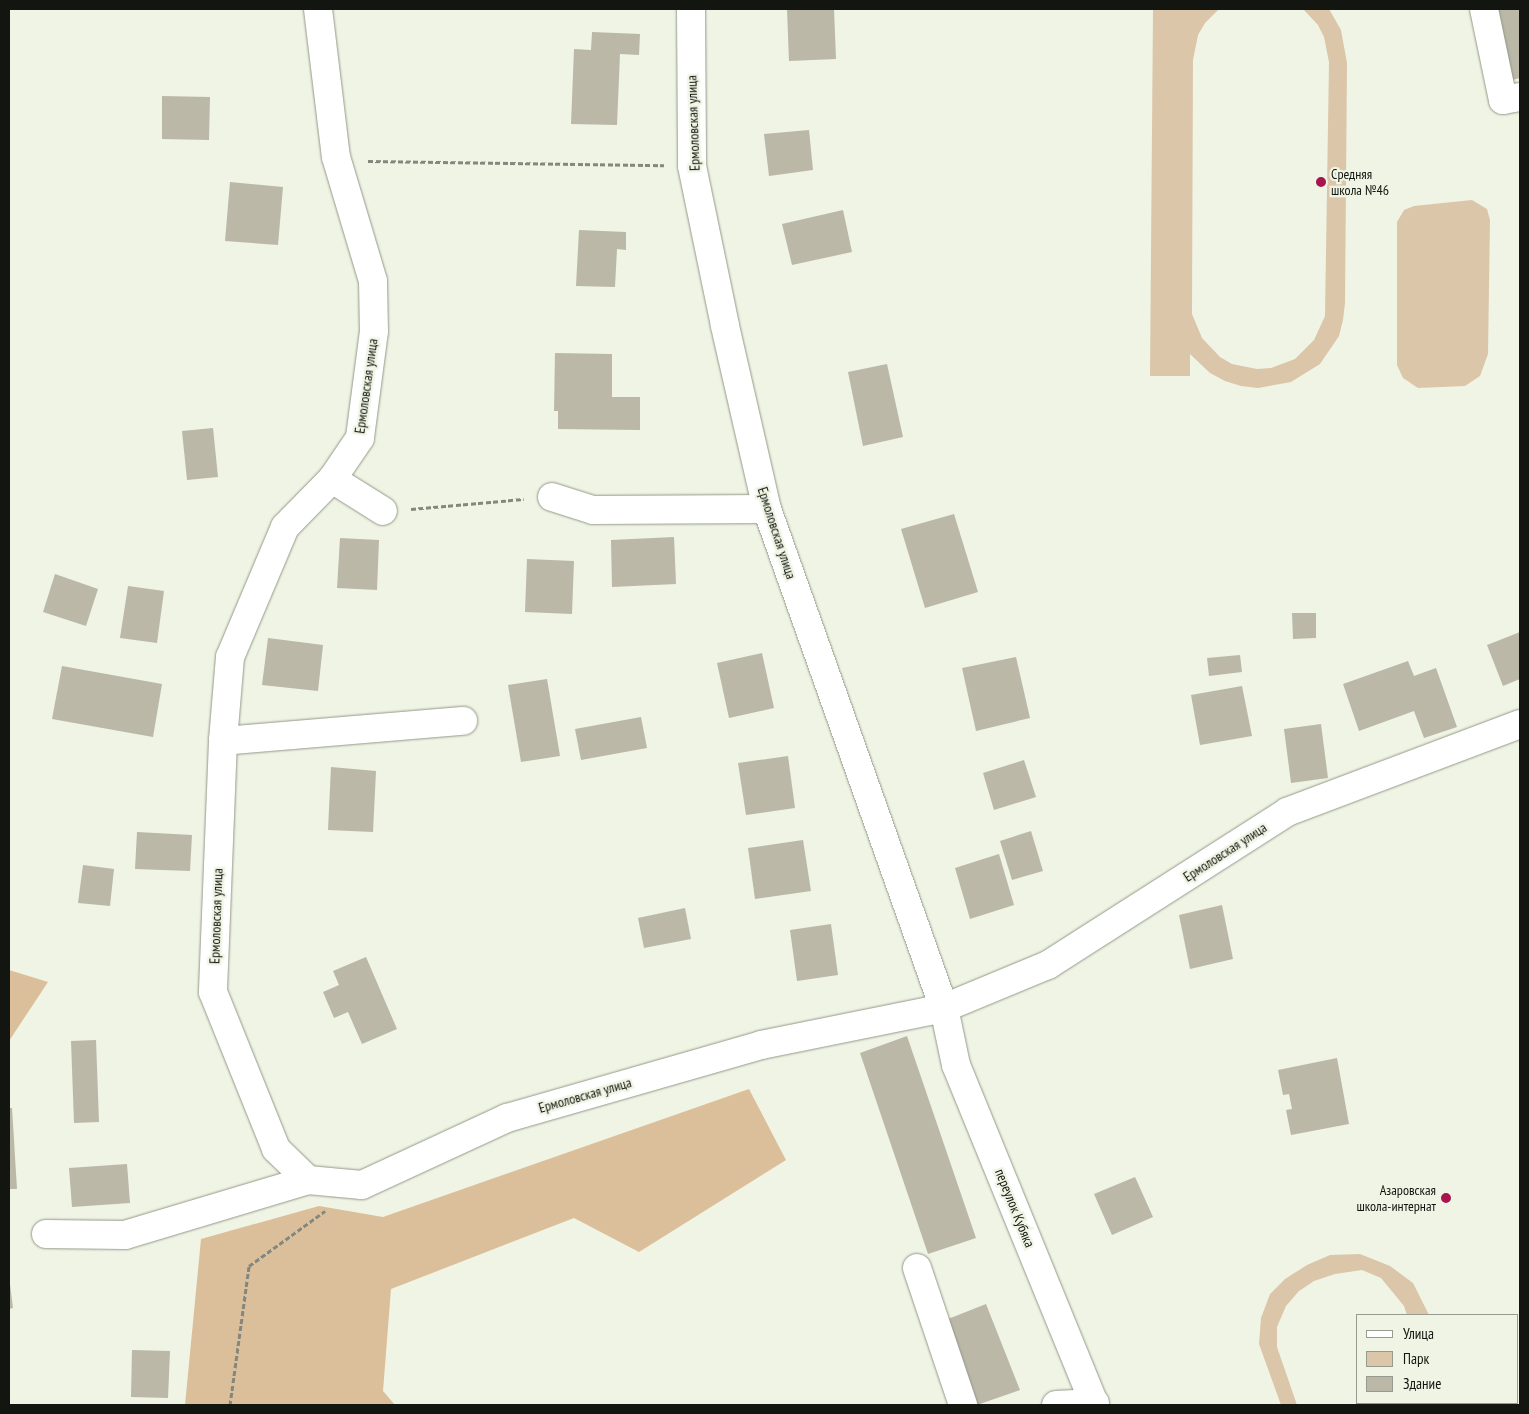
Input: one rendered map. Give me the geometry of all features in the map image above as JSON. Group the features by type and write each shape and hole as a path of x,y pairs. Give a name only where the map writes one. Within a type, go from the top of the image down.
{"street":[{"name":"Ермоловская улица","path":"308,1180 276,1150 213,992 223,741 230,657 285,527 332,479 360,438 374,331 372,281 336,157 318,9"},
{"name":"Ермоловская улица","path":"691,9 692,166 725,326 767,509 944,1008"},
{"path":"1484,9 1503,100 1520,97"},
{"path":"332,479 383,511"},
{"path":"552,497 593,510 767,509"},
{"path":"223,741 463,721"},
{"name":"Ермоловская улица","path":"362,1185 506,1118 761,1044 944,1008 1048,966 1287,812 1520,724"},
{"name":"переулок Кубяка","path":"944,1008 956,1065 1095,1404"},
{"path":"46,1234 125,1235 308,1180 362,1185"},
{"path":"917,1268 963,1405"},
{"path":"1056,1405 1095,1404"}],"path":[{"path":"336,157 373,161 692,166"},
{"path":"383,511 552,497"},
{"path":"230,1405 249,1266 362,1185"}],"green space":[{"path":"1153,9 1219,9 1205,23 1198,35 1193,60 1192,314 1202,338 1220,357 1232,364 1257,369 1271,368 1295,359 1314,340 1325,316 1329,62 1324,37 1318,25 1303,9 1329,9 1341,30 1347,63 1345,303 1343,320 1339,336 1320,364 1291,382 1258,388 1241,386 1225,381 1210,373 1190,354 1190,376 1150,376"},
{"path":"1472,200 1487,209 1490,220 1488,354 1480,376 1465,386 1418,388 1403,378 1397,365 1397,222 1404,210 1414,206"},
{"path":"1360,1254 1390,1266 1413,1283 1428,1314 1407,1314 1404,1306 1381,1278 1362,1270 1335,1274 1314,1281 1299,1291 1286,1306 1277,1327 1277,1347 1297,1405 1281,1405 1259,1344 1261,1318 1270,1294 1285,1279 1307,1265 1330,1255"}],"shaded area":[{"path":"9,970 48,982 9,1041"},
{"path":"749,1089 786,1160 639,1252 574,1218 391,1289 383,1391 395,1405 185,1405 201,1239 319,1206 383,1217"}],"building":[{"path":"787,9 834,9 836,59 789,61"},
{"path":"1498,9 1520,9 1520,78 1512,80"},
{"path":"592,32 640,34 639,55 620,54 617,125 571,124 574,49 591,50"},
{"path":"162,96 210,97 209,140 162,139"},
{"path":"809,130 813,170 769,176 764,134"},
{"path":"230,182 283,187 278,245 225,241"},
{"path":"843,210 852,252 792,265 782,224"},
{"path":"579,230 626,232 626,250 617,249 615,287 576,286"},
{"path":"555,353 612,354 612,397 640,397 640,430 558,429 558,411 554,411"},
{"path":"887,364 903,437 863,446 848,372"},
{"path":"213,428 218,477 187,480 182,431"},
{"path":"954,514 978,592 925,608 901,529"},
{"path":"674,537 676,584 612,587 611,540"},
{"path":"340,538 379,540 377,590 337,588"},
{"path":"527,559 574,561 572,614 525,612"},
{"path":"55,574 98,589 86,626 43,612"},
{"path":"128,586 164,591 157,643 120,638"},
{"path":"1292,613 1316,613 1316,638 1293,639"},
{"path":"1520,632 1520,679 1503,686 1487,645"},
{"path":"268,638 323,645 318,691 262,685"},
{"path":"762,653 774,708 729,718 717,663"},
{"path":"1240,655 1242,672 1209,676 1207,658"},
{"path":"1016,657 1030,718 976,731 962,668"},
{"path":"1408,661 1414,676 1436,668 1457,727 1424,738 1414,711 1359,731 1343,684"},
{"path":"62,666 162,684 153,737 52,719"},
{"path":"547,679 560,756 521,762 508,685"},
{"path":"1242,686 1252,736 1200,745 1191,695"},
{"path":"641,717 647,748 581,760 575,729"},
{"path":"1321,724 1328,778 1291,783 1284,729"},
{"path":"788,756 795,808 746,815 738,763"},
{"path":"1024,760 1036,797 994,810 983,773"},
{"path":"331,767 376,771 373,832 328,830"},
{"path":"1031,831 1043,871 1012,880 1000,841"},
{"path":"137,832 192,835 190,871 135,869"},
{"path":"803,840 811,891 755,899 748,848"},
{"path":"999,854 1014,905 970,919 955,868"},
{"path":"83,865 114,869 110,906 78,903"},
{"path":"1222,905 1233,959 1190,969 1179,915"},
{"path":"685,908 691,939 644,948 638,918"},
{"path":"831,924 838,975 797,981 790,930"},
{"path":"366,957 397,1029 362,1044 348,1012 334,1018 323,992 339,985 333,971"},
{"path":"907,1036 976,1238 928,1254 860,1053"},
{"path":"96,1040 99,1122 74,1123 71,1041"},
{"path":"1337,1058 1349,1124 1291,1135 1286,1110 1292,1109 1289,1094 1283,1095 1278,1070"},
{"path":"9,1108 12,1108 17,1189 9,1189"},
{"path":"127,1164 130,1203 72,1207 69,1168"},
{"path":"1135,1177 1153,1217 1112,1235 1094,1194"},
{"path":"9,1276 13,1308 9,1309"},
{"path":"986,1304 1020,1390 977,1405 943,1321"},
{"path":"132,1350 170,1351 168,1398 131,1397"}],"place":[{"name":"Средняя школа №46","path":"1321,182"},
{"name":"Азаровская школа-интернат","path":"1446,1198"}]}
